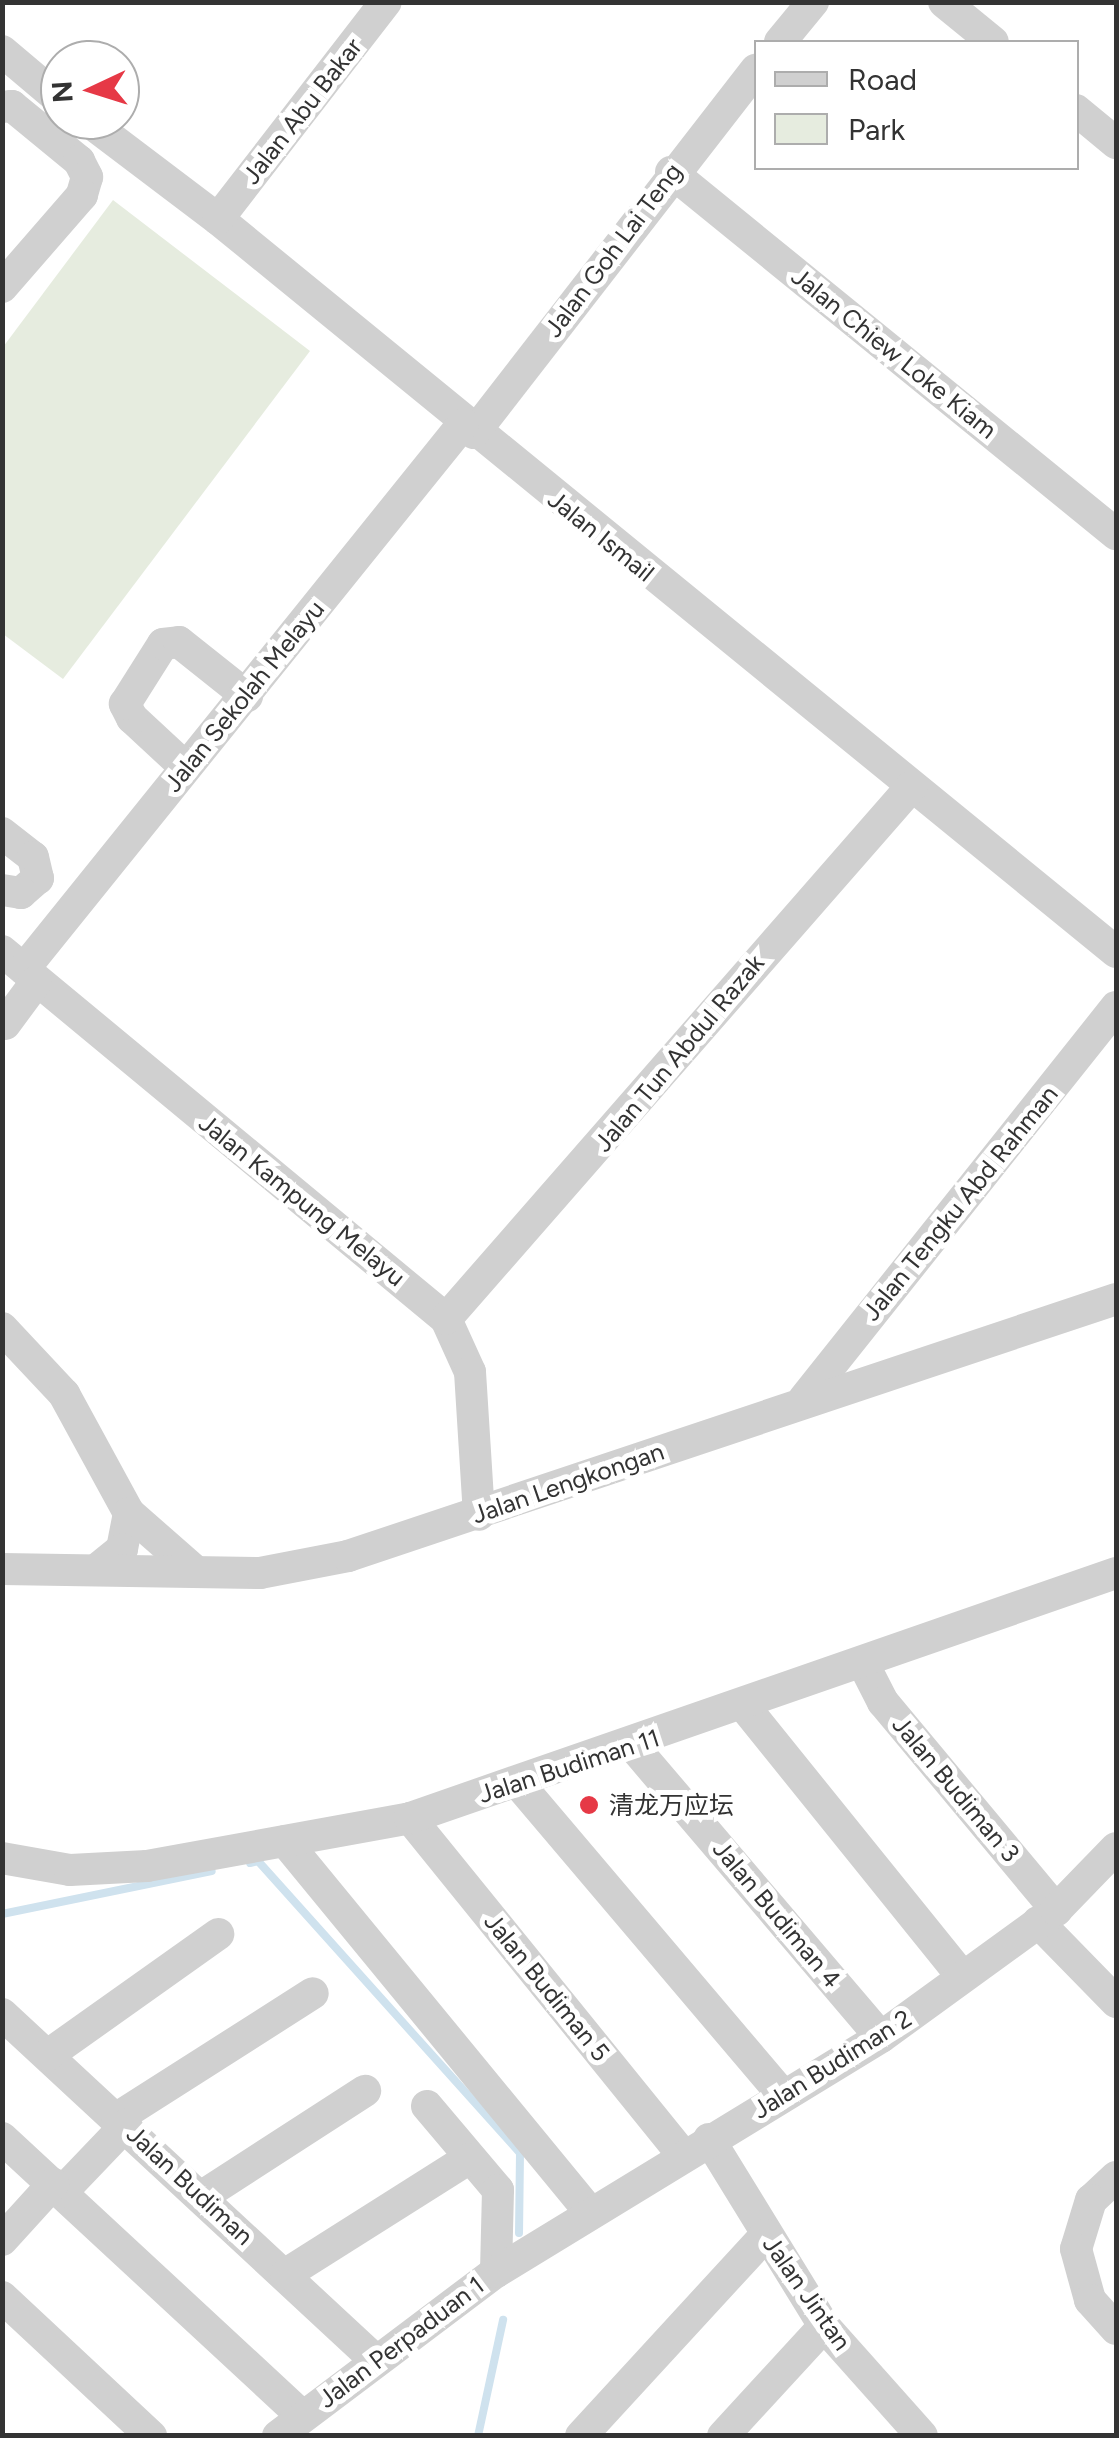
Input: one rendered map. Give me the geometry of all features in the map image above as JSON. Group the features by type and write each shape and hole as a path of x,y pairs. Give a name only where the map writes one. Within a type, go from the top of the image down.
{"street":[{"name":"Jalan Abu Bakar","path":"218,219 386,2"},
{"path":"782,40 813,2"},
{"path":"944,2 992,40"},
{"path":"4,58 40,85"},
{"name":"Jalan Goh Lai Teng","path":"469,428 754,72"},
{"path":"2,107 12,106 79,161 87,178 82,194 2,287"},
{"path":"1079,112 1116,143"},
{"name":"Jalan Ismail","path":"113,140 218,219 469,428 1116,952"},
{"name":"Jalan Chiew Loke Kiam","path":"672,172 1116,534"},
{"name":"Jalan Sekolah Melayu","path":"5,1024 21,968 469,428"},
{"path":"186,766 132,718 125,704 162,644 179,642 247,696"},
{"name":"Jalan Tun Abdul Razak","path":"446,1319 911,787"},
{"path":"2,833 33,858 38,878 21,893 2,890"},
{"name":"Jalan Kampung Melayu","path":"21,968 446,1319 463,1345 473,1386 479,1515"},
{"name":"Jalan Tengku Abd Rahman","path":"804,1400 1116,1007"},
{"name":"Jalan Lengkongan","path":"2,1568 260,1573 348,1556 479,1515 804,1400 1116,1299"},
{"path":"2,1328 64,1394 130,1513 195,1571"},
{"path":"96,1570 122,1548 130,1513"},
{"name":"Jalan Budiman 11","path":"2,1858 70,1870 147,1866 410,1818 633,1746 1116,1573"},
{"name":"Jalan Budiman 3","path":"863,1663 883,1702 1116,2002"},
{"path":"744,1706 964,1977"},
{"name":"Jalan Budiman 4","path":"633,1746 881,2037"},
{"path":"518,1783 783,2095"},
{"name":"Jalan Budiman 5","path":"410,1818 696,2147"},
{"path":"285,1841 592,2214"},
{"name":"Jalan Budiman 2","path":"528,2253 881,2037 1047,1916 1116,1848"},
{"path":"48,2055 218,1934"},
{"path":"2,2240 122,2122 313,1993"},
{"name":"Jalan Budiman","path":"2,2014 204,2195 374,2359"},
{"path":"204,2195 365,2091"},
{"path":"427,2106 498,2190 496,2272"},
{"path":"2,2138 57,2188 290,2426"},
{"name":"Jalan Jintan","path":"696,2147 766,2235 824,2326 903,2428"},
{"path":"286,2274 468,2158"},
{"path":"1116,2177 1091,2200 1076,2249 1090,2300 1116,2329"},
{"path":"581,2436 766,2235"},
{"name":"Jalan Perpaduan 1","path":"290,2426 374,2359 528,2253"},
{"path":"2,2297 151,2436"},
{"path":"723,2436 824,2326"}],"green space":[{"path":"113,200 310,351 63,679 3,634 3,347"}],"waterway":[{"path":"250,1863 258,1861 520,2153 519,2233"},
{"path":"2,1914 212,1871"},
{"path":"478,2436 503,2320"}],"place":[{"name":"清龙万应坛","path":"589,1805"}]}
